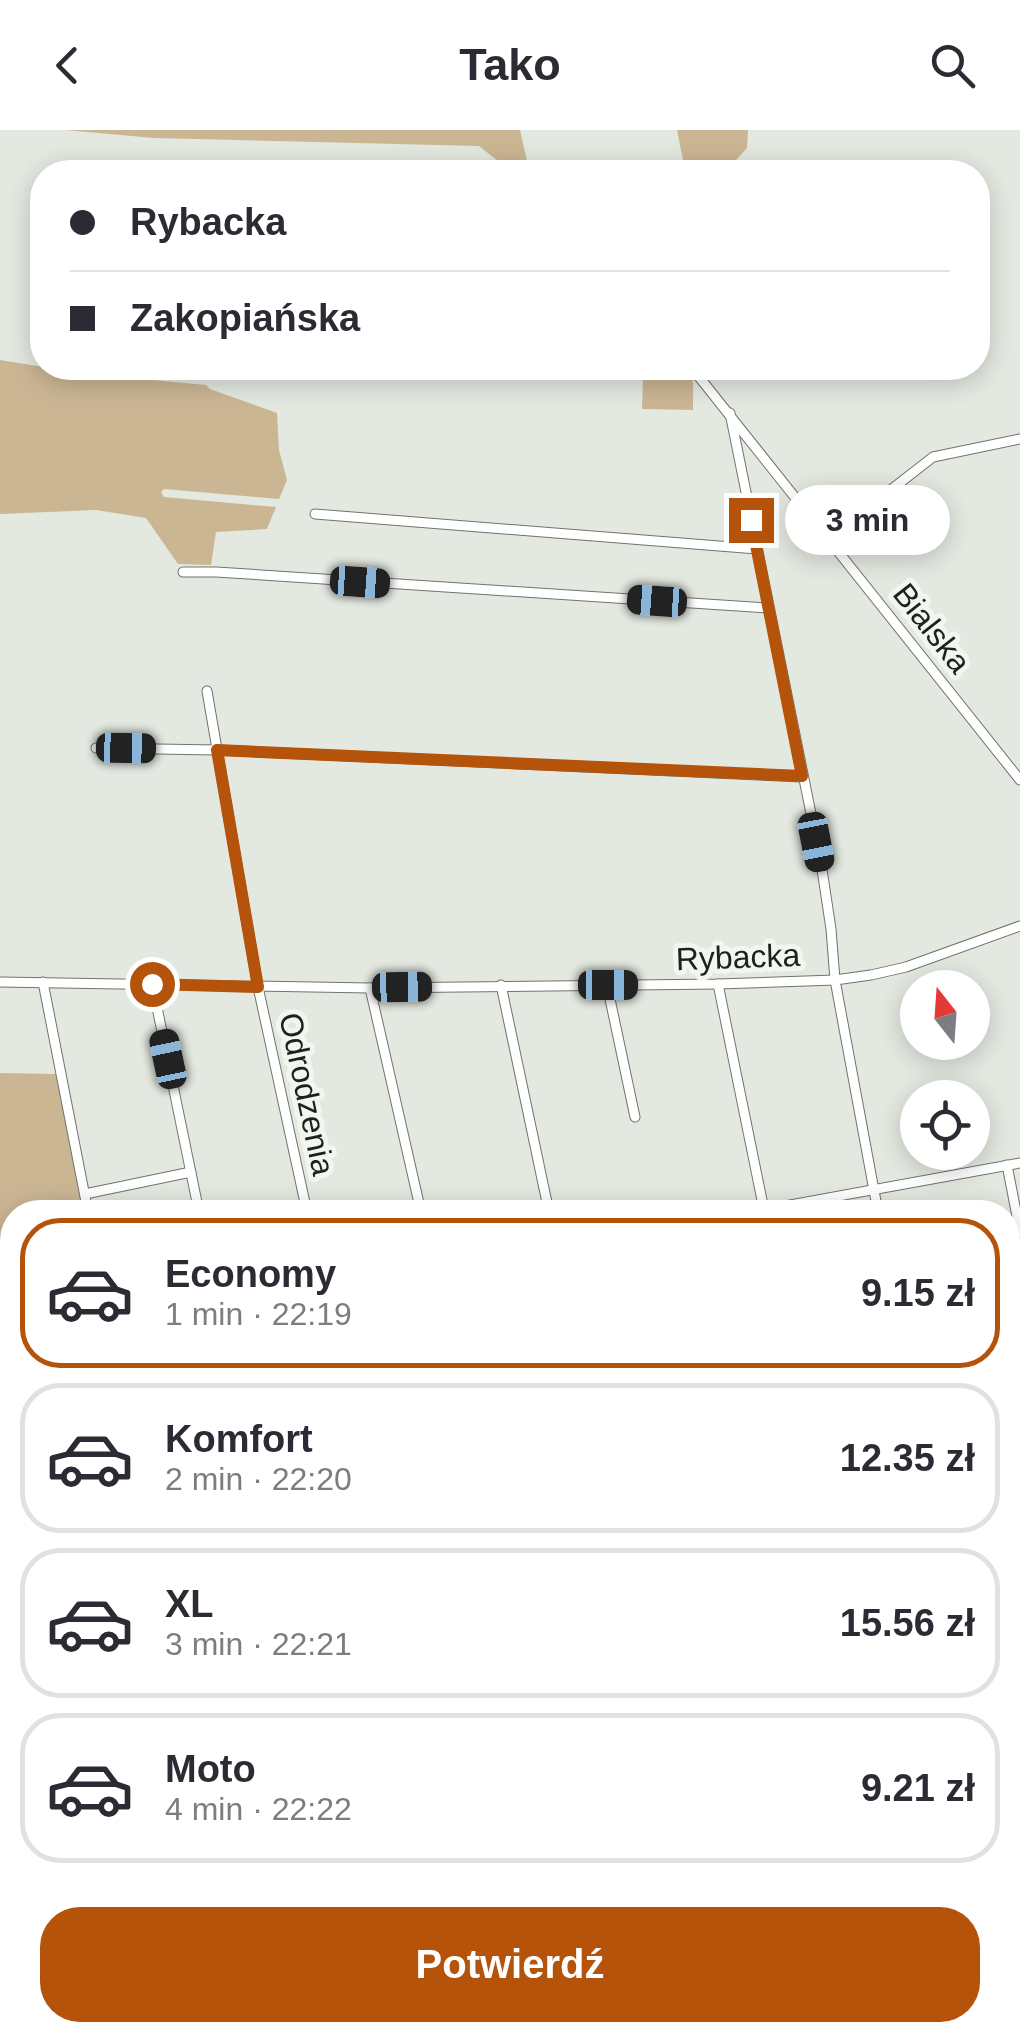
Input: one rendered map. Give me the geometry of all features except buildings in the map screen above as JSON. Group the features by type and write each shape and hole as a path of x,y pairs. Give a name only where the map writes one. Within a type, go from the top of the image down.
{"street":[{"name":"Bialska","path":"702,380 1020,780"},
{"path":"730,413 821,863 835,980 875,1200"},
{"path":"829,538 933,457 1020,439"},
{"path":"315,514 756,549"},
{"path":"184,572 768,608"},
{"name":"Odrodzenia","path":"206,692 258,987 304,1200"},
{"path":"96,748 802,776"},
{"name":"Rybacka","path":"0,982 370,988 835,980 906,967 1020,926"},
{"path":"43,982 85,1200"},
{"path":"152,984 197,1200"},
{"path":"718,984 762,1200"},
{"path":"608,985 636,1117"},
{"path":"501,986 546,1200"},
{"path":"370,988 418,1200"},
{"path":"834,1200 1020,1163"},
{"path":"1007,1165 1014,1200"},
{"path":"84,1194 191,1172"}],"shaded area":[{"path":"65,130 520,130 527,160 497,160 479,146 154,138"},
{"path":"677,130 748,130 747,148 736,160 683,160"},
{"path":"0,360 30,365 30,380 151,380 206,385 277,413 279,450 287,480 279,499 164,489 161,492 164,497 276,507 267,529 216,532 211,565 178,564 146,518 96,510 0,514"},
{"path":"643,380 693,380 693,410 642,409"},
{"path":"0,1073 57,1074 83,1200 0,1200"}],"route":[{"path":"152,984 258,987 217,750 802,776 751,520"}]}
